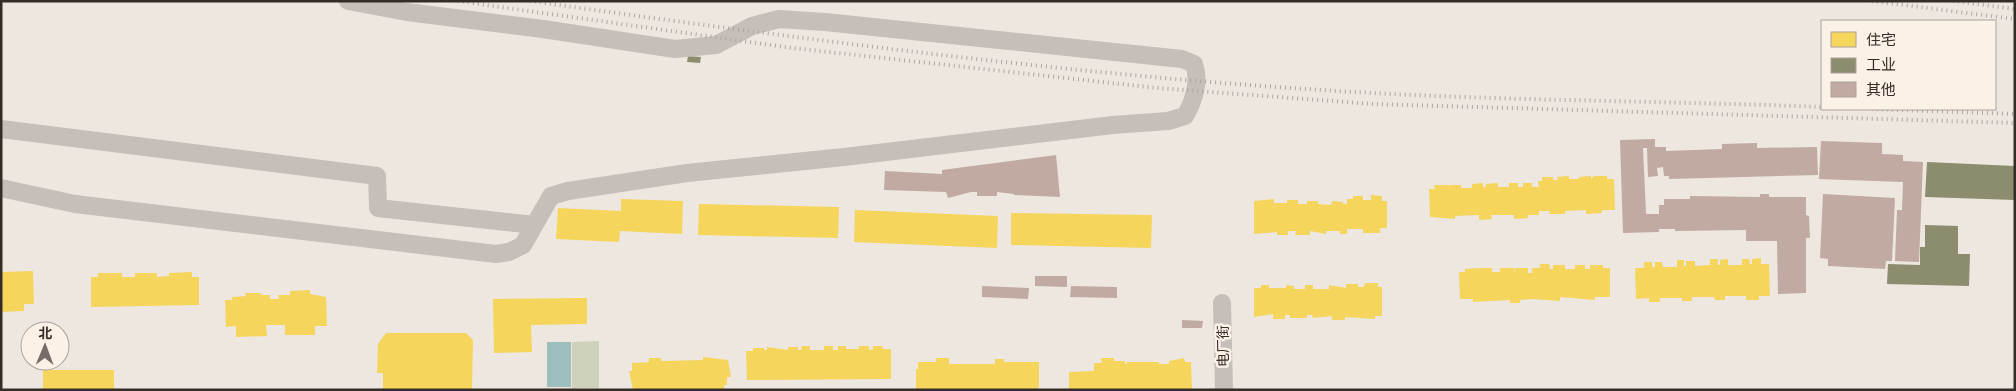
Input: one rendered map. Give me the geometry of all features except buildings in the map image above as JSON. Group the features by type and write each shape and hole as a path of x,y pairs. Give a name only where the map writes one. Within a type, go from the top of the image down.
{"street":[{"path":"1,188 75,204 496,254 509,252 523,245 552,196 568,191 687,173 844,157 1114,124 1168,121 1185,116 1192,105 1198,74 1194,64 1182,60 825,22 779,19 752,26 716,46 675,49 543,29 407,12 348,1"},
{"path":"1,129 376,176 378,208 534,225"},
{"name":"电厂街","path":"1222,303 1224,390"}],"green space":[{"path":"599,341 599,388 572,388 572,342"}],"water":[{"path":"547,342 571,342 571,387 547,387"}],"railway":[{"path":"458,1 792,48 1157,88 1373,104 2015,123"},
{"path":"530,1 740,30 951,56 1162,78 1429,96 1821,107"},
{"path":"1872,1 2015,19"},
{"path":"1953,1 2015,9"},
{"path":"1901,110 2015,114"}]}
